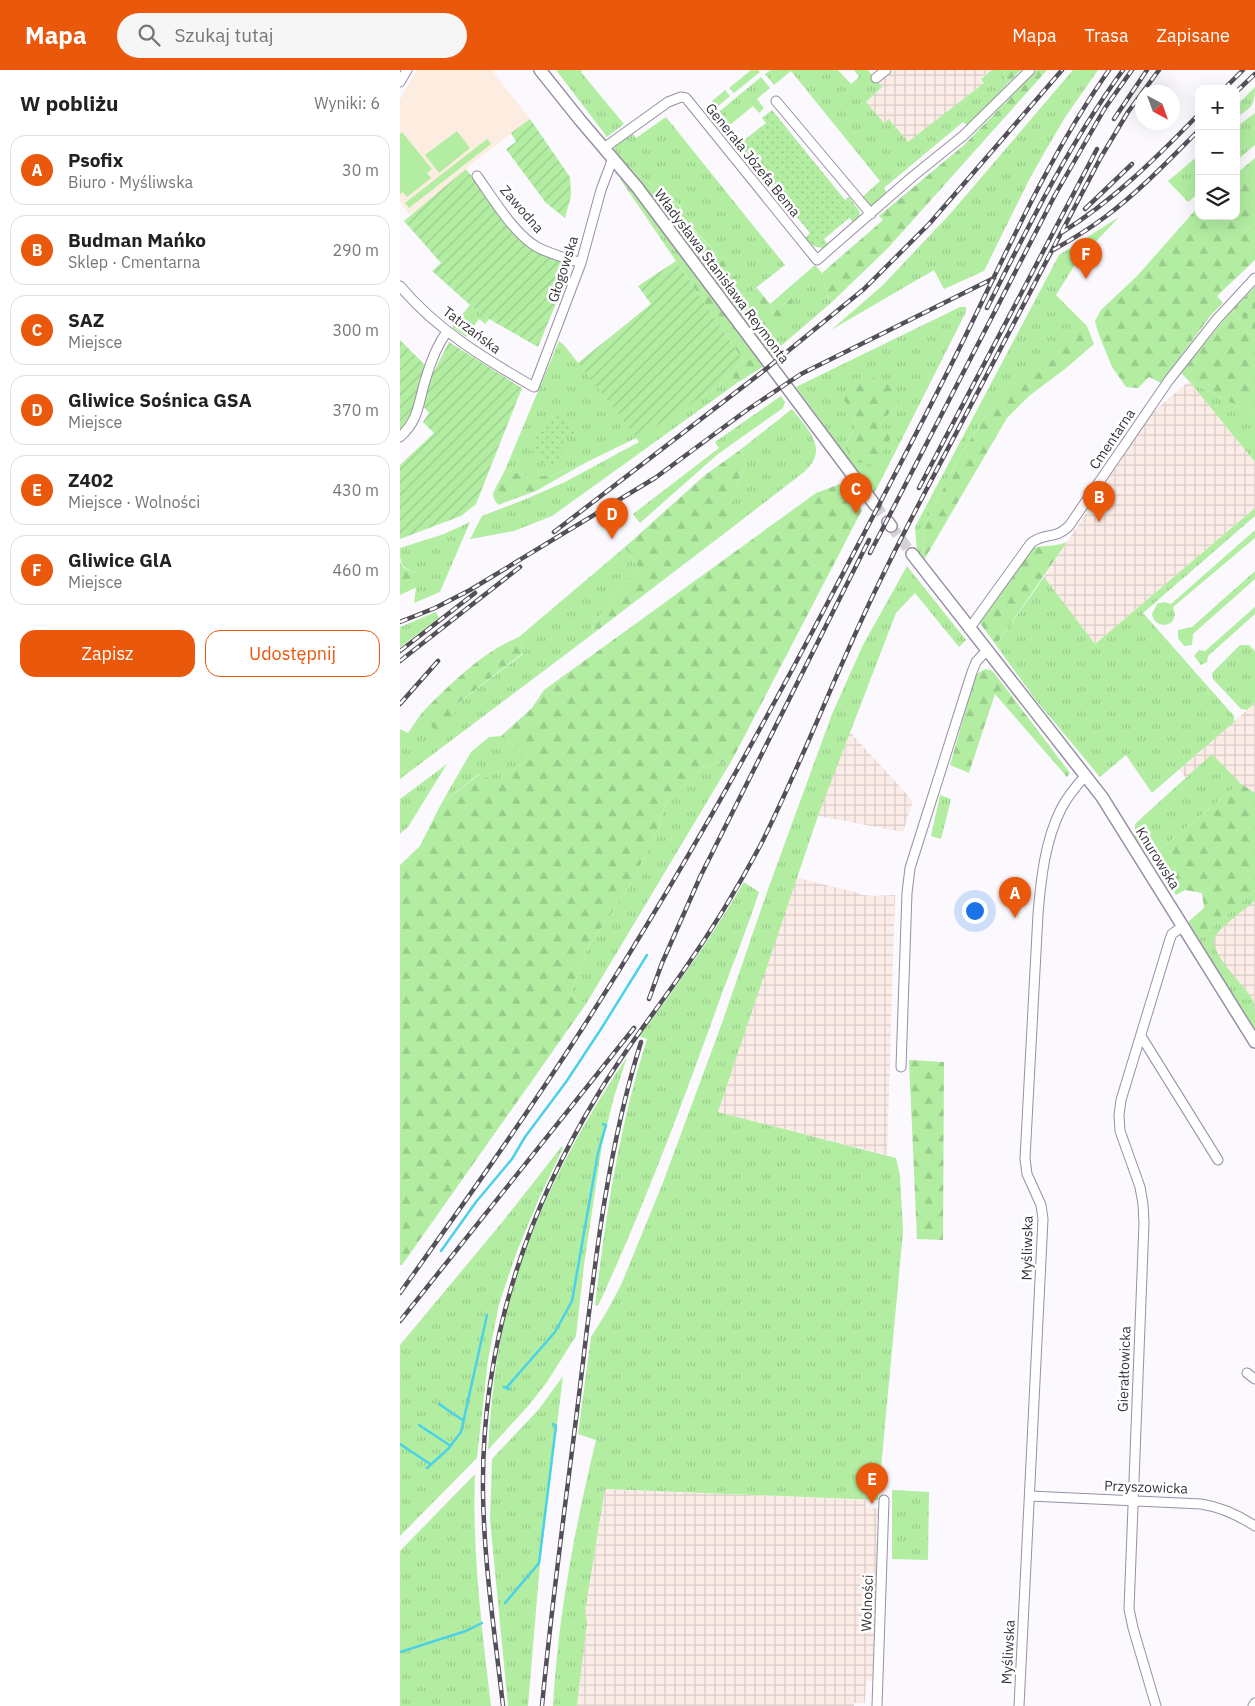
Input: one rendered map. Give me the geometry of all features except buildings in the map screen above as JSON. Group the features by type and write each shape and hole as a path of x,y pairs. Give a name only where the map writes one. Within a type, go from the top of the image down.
{"street":[{"path":"400,82 407,70"},
{"name":"Władysława Stanisława Reymonta","path":"540,70 637,187 875,504"},
{"path":"876,78 886,70"},
{"name":"Generała Józefa Bema","path":"604,148 668,102 683,97 817,260 964,135 1030,70"},
{"path":"776,102 870,214"},
{"name":"Głogowska","path":"534,387 581,263 601,190 613,158"},
{"name":"Zawodna","path":"477,176 502,212 528,241 546,251 581,263"},
{"name":"Cmentarna","path":"970,629 1031,543 1041,537 1059,534 1069,526 1186,358 1217,319 1255,278"},
{"name":"Tatrzańska","path":"400,286 447,332 489,362 534,387"},
{"path":"400,437 414,420 425,380 439,344 447,332"},
{"path":"901,1067 907,894 910,868 972,672 976,662 987,650 912,554"},
{"name":"Knurowska","path":"987,650 1086,774 1102,797 1255,1042"},
{"name":"Myśliwska","path":"1019,1706 1043,1219 1041,1204 1027,1174 1025,1159 1038,914 1041,881 1053,827 1062,807 1086,774"},
{"name":"Gierałtowicka","path":"1156,1706 1133,1628 1130,1609 1144,1223 1140,1186 1120,1131 1119,1115 1121,1100 1171,936 1183,926"},
{"path":"1142,1036 1218,1160"},
{"path":"1247,1373 1255,1379"},
{"name":"Przyszowicka","path":"1030,1496 1187,1502 1216,1506 1255,1526"},
{"name":"Wolności","path":"878,1706 884,1500"}],"shaded area":[{"path":"417,70 492,70 530,119 476,160 410,215 400,202 400,99"},
{"path":"894,70 992,70 981,78 984,83 908,143 889,119 884,123 866,102 882,87 878,83"},
{"path":"1189,381 1255,462 1255,508 1095,644 1044,577 1151,414"},
{"path":"1255,703 1255,856 1179,770"},
{"path":"849,731 913,801 903,832 818,816"},
{"path":"797,877 862,895 895,895 887,1155 718,1112"},
{"path":"1255,893 1255,1024 1203,940"},
{"path":"605,1489 866,1500 866,1507 878,1508 874,1676 871,1681 866,1681 865,1703 854,1703 854,1706 577,1706 587,1622 585,1611"}],"green space":[{"path":"556,70 582,70 581,72 624,124 607,137"},
{"path":"751,70 758,70 760,72 734,93 729,88"},
{"path":"771,70 838,70 851,84 859,77 854,70 868,70 882,87 866,102 884,123 889,119 908,142 984,83 981,79 992,70 1008,70 1003,75 1008,83 968,126 963,122 884,188 887,193 869,209 861,198 880,181 791,71 774,85 765,74"},
{"path":"1008,70 1021,70 1008,83 1003,75"},
{"path":"1037,70 1047,70 888,248 832,302 827,294 822,273 883,220 879,216 964,145"},
{"path":"1073,70 1098,70 1066,116 1047,148 984,271 944,289 934,270 831,330 882,286 950,214"},
{"path":"761,77 770,88 757,99 764,108 759,113 753,106 725,129 714,116"},
{"path":"1255,87 1253,103 1240,115 1240,102"},
{"path":"725,90 730,96 709,114 704,108"},
{"path":"772,110 845,200 849,197 860,212 859,218 854,223 849,218 824,239 828,245 823,248 812,245 805,238 810,233 738,145 766,123 762,118"},
{"path":"1255,113 1255,145 1240,158 1240,130 1240,124"},
{"path":"666,117 785,265 748,294 723,261 679,213 682,208 658,184 653,186 631,169 630,171 614,153 615,145 632,133 636,138"},
{"path":"530,119 570,177 571,196 565,218 546,203 506,149 516,142 511,133"},
{"path":"457,131 470,148 439,173 425,155"},
{"path":"402,132 432,169 427,173 431,178 407,197 403,192 400,194 400,134"},
{"path":"487,139 491,144 409,208 405,203"},
{"path":"1195,158 1195,196 1188,202 1168,181"},
{"path":"1255,158 1255,260 1217,296 1223,303 1211,315 1161,383 1149,377 1138,388 1126,387 1112,367 1095,321 1101,310 1137,276 1195,211 1195,220 1240,220 1240,171"},
{"path":"466,169 510,226 537,252 569,264 571,267 538,347 489,319 470,305 432,271 441,263 404,221"},
{"path":"631,169 653,186 658,184 682,209 679,214 723,261 748,293 757,288 770,304 772,313 792,298 792,304 782,330 771,333 759,325 755,329 752,322 708,262 630,171"},
{"path":"622,178 681,256 676,261 620,179"},
{"path":"637,179 708,262 752,322 755,329 792,298 772,313 770,304 815,265 822,273 827,294 832,302 771,357"},
{"path":"1119,217 1076,263 1056,295 1087,326 1077,330 1011,383 989,411 960,456 923,528 924,560 917,552 915,527 1059,255"},
{"path":"681,256 764,366 737,383 730,374 743,360 676,261"},
{"path":"676,261 743,360 720,385 637,438 578,363 651,304 638,286"},
{"path":"1255,287 1255,341 1232,310"},
{"path":"470,305 489,319 485,324 479,319 466,337 452,327"},
{"path":"960,307 966,307 966,312 874,494 796,387","holes":["899,402 880,424 845,446 854,429 855,414"]},
{"path":"1232,310 1255,341 1255,415 1189,381 1181,373"},
{"path":"1087,326 1094,344 1029,396 1007,418 924,560 923,528 960,456 989,411 1011,383 1027,368 1077,330"},
{"path":"400,340 426,366 410,419 400,430"},
{"path":"559,341 637,437 720,385 730,374 737,383 552,516 514,531 470,539 482,516 565,482 639,442 636,438 585,463 550,476 529,476 505,470"},
{"path":"449,342 522,388 476,504 461,516 400,539 400,465 434,433 423,422 429,413 422,405 429,381"},
{"path":"873,378 895,384 899,402 880,424 891,437 876,466 853,461 845,446 854,429 855,414 842,398 850,385"},
{"path":"1189,381 1255,415 1255,462"},
{"path":"781,396 785,402 783,408 718,454 640,523 633,514 719,448 715,442"},
{"path":"792,409 814,440 816,447 812,464 734,526 734,489 747,463 740,450"},
{"path":"558,410 577,430 560,446 562,459 560,463 556,466 551,466 546,465 539,455 530,452 538,429"},
{"path":"740,450 747,463 734,489 734,526 594,633 592,626 638,567 625,547 705,475"},
{"path":"585,463 536,491 498,505 494,499 493,493 505,470 529,476 550,476"},
{"path":"840,484 862,510 732,760 702,768 666,802 658,829 629,887 587,949 570,994 586,1004 402,1265 400,1265 400,865 420,846 441,804 480,774 494,782 530,758 501,736 532,708 544,690 816,493"},
{"path":"1255,508 1255,516 1143,613 1234,716 1234,722 1152,793 1126,755 1100,777 1035,699 996,645 1044,577 1095,644"},
{"path":"470,522 440,592 414,603 418,573 403,565 400,559 400,548 444,534"},
{"path":"1255,530 1255,538 1173,607 1175,615 1172,622 1165,625 1157,623 1152,614 1157,604 1164,602 1171,604"},
{"path":"1067,542 996,645 979,622 1031,548"},
{"path":"625,547 638,567 592,626 594,633 400,779 400,729 408,733 421,714 440,735 453,707 523,654 519,637"},
{"path":"400,562 404,568 418,573 417,587 400,595"},
{"path":"907,566 966,640 959,647 915,593 896,613 818,816 718,1112 896,1158 900,1175 903,1232 878,1500 605,1489 585,1611 587,1622 577,1706 553,1706 555,1672 568,1572 596,1440 578,1434 591,1337 621,1285 662,1185 832,714 863,645"},
{"path":"1255,571 1255,579 1193,634 1192,645 1184,646 1178,638 1178,630 1192,627"},
{"path":"1255,607 1255,614 1208,656 1207,662 1201,665 1194,656 1199,650 1205,651"},
{"path":"436,612 439,618 400,647 400,627"},
{"path":"519,637 523,653 453,707 457,725 440,736 421,714 466,671 492,651"},
{"path":"1240,645 1249,645 1255,651 1255,703 1247,710 1241,709 1213,679 1212,673"},
{"path":"985,669 991,670 995,674 1070,773 1067,777 995,694 969,773 950,765 974,681 977,674"},
{"path":"501,736 530,758 494,782 479,774 441,804 471,752 489,737"},
{"path":"1212,754 1240,783 1151,857 1135,838 1135,824"},
{"path":"732,760 586,1004 570,994 587,949 629,887 658,829 666,802 702,768"},
{"path":"447,764 408,827 400,834 400,799"},
{"path":"1240,783 1255,793 1255,890 1198,940 1188,922 1204,908 1202,893 1185,890 1176,895 1151,857"},
{"path":"940,795 951,799 941,839 931,836"},
{"path":"744,882 759,892 749,922 646,1196 615,1270 598,1306 595,1305 604,1237 621,1137 647,1039 639,1036 694,961"},
{"path":"1255,890 1255,901 1222,928 1215,937 1214,944 1222,961 1254,1002 1255,1029 1198,940"},
{"path":"627,1057 614,1097 602,1145 584,1265 576,1336 547,1382 488,1450 494,1382 502,1331 527,1246 540,1213 571,1148"},
{"path":"909,1060 944,1062 943,1240 917,1239"},
{"path":"562,1146 563,1148 517,1251 499,1304 488,1360 477,1458 400,1536 400,1345 504,1220"},
{"path":"563,1376 540,1563 528,1706 508,1706 490,1520 492,1459 539,1409"},
{"path":"475,1474 476,1561 491,1706 400,1706 400,1551"},
{"path":"892,1490 929,1492 928,1560 892,1559"}],"waterway":[{"path":"441,1251 476,1202 512,1159 525,1137 566,1082 647,955"},
{"path":"507,1387 555,1332 572,1301 598,1153 606,1125 603,1124"},
{"path":"427,1468 448,1449 461,1432 487,1315"},
{"path":"504,1387 509,1389"},
{"path":"439,1404 464,1421"},
{"path":"505,1603 539,1563 556,1426 553,1424"},
{"path":"419,1425 451,1446"},
{"path":"400,1444 430,1464"},
{"path":"400,1652 466,1631 482,1623"}],"tunnel":[{"path":"875,505 888,522"},
{"path":"891,526 912,554"}],"railway":[{"path":"554,532 766,369 864,289 930,223 1062,70"},
{"path":"400,1293 560,1063 647,925 709,820 798,658 896,472 1049,168 1109,70"},
{"path":"987,308 1067,156 1123,70"},
{"path":"870,553 1055,195 1105,108 1132,70"},
{"path":"1114,119 1147,70"},
{"path":"503,1706 485,1546 484,1440 490,1388 499,1337 512,1287 528,1238 548,1189 571,1142 597,1096 628,1048 704,940 760,846 864,614 905,532 1101,157 1128,112 1159,70"},
{"path":"1228,85 1243,70"},
{"path":"1240,88 1255,74"},
{"path":"1061,233 1116,193 1150,163 1195,118"},
{"path":"1053,250 1086,230 1118,207 1154,175 1195,134"},
{"path":"919,488 1097,149"},
{"path":"1085,209 1132,164"},
{"path":"400,622 435,608 470,590 655,478 747,410 801,374 994,278"},
{"path":"649,999 662,963 701,875 869,540"},
{"path":"400,661 520,567"},
{"path":"400,651 475,593"},
{"path":"400,704 438,661"},
{"path":"400,1321 634,1028"},
{"path":"542,1706 550,1626 603,1213 619,1127 641,1042"}],"place":[{"name":"Gliwice GlA","path":"1086,279"},
{"name":"SAZ","path":"856,514"},
{"name":"Budman Mańko","path":"1099,522"},
{"name":"Gliwice Sośnica GSA","path":"612,539"},
{"name":"Psofix","path":"1015,918"},
{"name":"Z402","path":"872,1504"}]}
